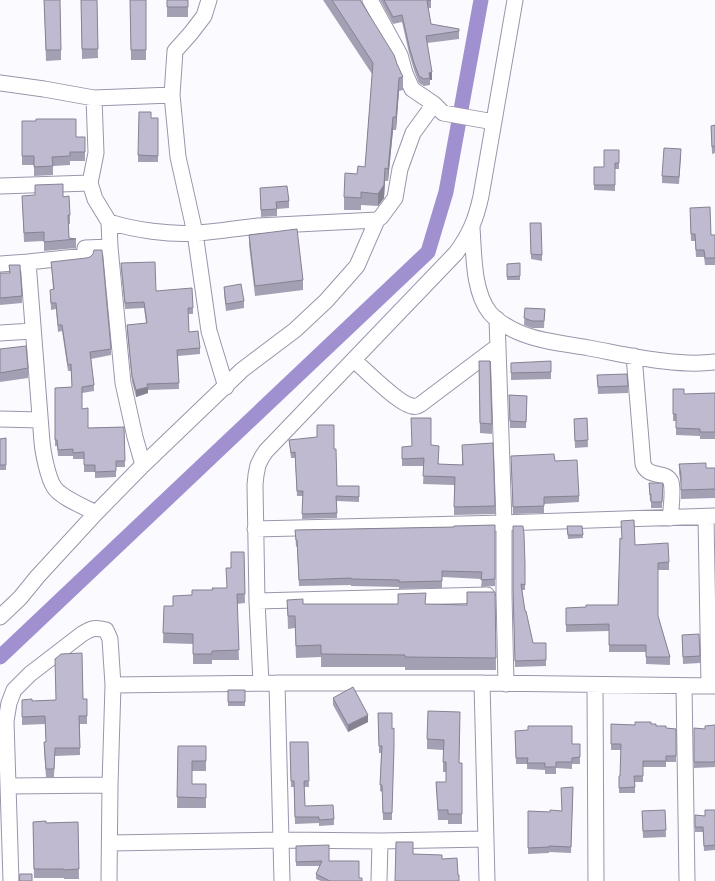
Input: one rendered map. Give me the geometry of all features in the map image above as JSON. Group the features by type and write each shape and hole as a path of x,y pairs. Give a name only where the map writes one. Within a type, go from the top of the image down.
{"street":[{"path":"209,0 204,16 175,51 172,95 178,157 195,233 208,331 226,387"},
{"path":"370,0 400,55 405,73 412,88 438,109 489,121"},
{"path":"261,683 255,529 255,480 258,465 266,451 456,253 465,241 472,228 482,196 489,121 515,0"},
{"path":"0,83 44,88 94,98 172,95"},
{"path":"94,98 96,153 90,183 95,199 109,222 123,383 143,465"},
{"path":"0,617 20,598 38,576 96,513 143,465 242,370 295,330 326,301 357,266 377,220 395,198 400,169 413,133 438,109"},
{"path":"0,186 90,183"},
{"path":"109,222 123,226 165,232 195,233 219,232 256,226 377,220"},
{"path":"472,228 476,282 483,300 490,313 518,332 552,342 634,356 683,363 715,362"},
{"path":"0,257 0,264 28,262 85,256 84,248 110,246"},
{"path":"28,262 43,454 54,487 63,496 96,513"},
{"path":"497,319 504,523 506,684"},
{"path":"0,333 33,331"},
{"path":"354,360 386,390 401,401 413,407 421,404 498,346"},
{"path":"634,356 644,469 647,472 667,477 670,481 672,488 670,518"},
{"path":"0,419 40,420"},
{"path":"113,685 482,683 712,686 710,516 255,529"},
{"path":"257,601 504,595"},
{"path":"11,881 6,720 9,702 14,690 30,674 89,629 96,628 106,630 110,639 113,685 109,881"},
{"path":"277,683 282,881"},
{"path":"482,683 486,881"},
{"path":"595,685 596,881"},
{"path":"684,686 687,881"},
{"path":"8,786 110,785"},
{"path":"110,843 486,839"},
{"path":"380,841 380,881"}],"building":[{"path":"44,0 60,0 61,50 46,50"},
{"path":"81,0 97,0 98,49 82,49"},
{"path":"130,0 146,0 146,50 131,50"},
{"path":"167,0 188,0 188,7 167,7"},
{"path":"332,0 360,0 394,55 403,77 399,78 396,117 393,117 388,169 385,168 384,185 378,194 361,192 361,198 344,197 345,173 357,174 358,166 365,167 373,63"},
{"path":"384,0 431,0 427,1 431,24 459,29 459,31 426,36 432,72 429,73 430,78 424,79 419,76 409,46 402,15 393,17"},
{"path":"139,112 151,112 151,118 158,118 158,156 138,155"},
{"path":"36,119 76,119 76,137 85,137 85,152 70,152 70,156 52,157 53,166 34,167 34,156 22,156 22,121 36,121"},
{"path":"715,125 715,146 712,147 711,126"},
{"path":"664,148 681,149 679,177 662,176"},
{"path":"604,150 619,150 619,163 615,163 615,185 594,185 594,167 604,167"},
{"path":"63,184 63,197 69,196 69,238 76,239 44,242 44,232 24,233 22,196 35,195 35,185"},
{"path":"287,186 289,201 276,202 277,209 261,210 260,188"},
{"path":"710,207 711,235 715,235 715,258 705,258 704,250 696,250 695,234 691,234 690,208"},
{"path":"530,223 541,223 542,255 531,254"},
{"path":"297,229 303,280 255,286 249,235"},
{"path":"94,250 102,250 111,349 90,352 94,385 82,387 82,409 88,408 88,428 124,427 125,461 116,461 116,471 95,472 95,465 84,465 84,452 73,453 73,449 58,450 57,440 55,440 55,388 72,387 71,364 68,365 62,325 58,325 56,303 51,303 50,290 54,289 51,262 90,257"},
{"path":"155,262 156,291 192,288 193,308 188,308 189,332 198,331 200,348 177,350 179,383 147,384 148,387 136,390 132,376 127,325 147,323 144,302 125,303 121,263"},
{"path":"520,263 520,276 507,277 507,264"},
{"path":"9,265 20,265 22,296 0,298 0,273 10,273"},
{"path":"241,284 244,301 226,304 224,287"},
{"path":"525,308 545,309 544,321 532,321 524,318"},
{"path":"26,346 28,368 0,373 0,349"},
{"path":"479,361 490,361 492,424 480,423"},
{"path":"551,361 551,372 511,373 511,363"},
{"path":"627,374 628,386 598,387 597,375"},
{"path":"673,389 684,389 684,394 715,393 715,432 700,432 700,429 676,428 676,414 673,414"},
{"path":"509,395 527,396 526,422 510,421"},
{"path":"411,418 431,418 431,445 439,446 438,464 463,465 462,445 493,443 495,506 454,507 455,477 423,476 424,458 402,459 402,447 412,446"},
{"path":"587,418 588,440 575,441 574,419"},
{"path":"317,425 334,425 337,486 359,486 359,497 336,496 337,513 302,514 303,491 297,491 295,452 291,453 289,440 317,437"},
{"path":"6,438 6,465 0,465 0,439"},
{"path":"554,454 555,461 577,460 579,496 544,497 544,506 513,507 511,456"},
{"path":"706,463 706,468 715,468 715,489 681,490 679,464"},
{"path":"649,483 663,483 662,502 651,502"},
{"path":"634,520 635,545 668,543 669,562 658,563 658,616 670,657 646,657 646,645 609,645 609,624 566,625 566,608 586,607 586,605 618,605 620,538 622,539 621,521"},
{"path":"495,525 495,579 481,580 482,572 442,571 442,581 399,582 399,580 351,578 299,580 295,530"},
{"path":"513,526 523,526 525,585 521,584 525,611 533,643 546,643 546,660 515,661"},
{"path":"567,526 582,526 583,535 568,535"},
{"path":"231,552 244,552 245,594 237,594 239,650 212,651 212,654 193,654 193,634 163,633 164,606 173,606 173,596 192,595 192,590 227,588 226,568 231,568"},
{"path":"467,592 495,592 496,658 321,654 321,645 296,646 295,616 288,616 287,600 303,599 303,604 398,604 398,594 426,593 425,604 467,605"},
{"path":"699,634 700,656 683,657 682,635"},
{"path":"82,653 83,699 87,699 87,716 79,716 80,748 55,748 54,769 46,769 44,742 46,742 45,716 22,717 22,700 56,700 55,659 61,654"},
{"path":"353,687 368,715 348,725 333,698"},
{"path":"228,690 245,690 245,702 228,702"},
{"path":"428,711 460,712 459,763 462,763 462,814 448,814 448,810 438,810 436,782 446,782 446,762 443,762 444,740 427,739"},
{"path":"378,713 392,713 394,747 392,813 383,813 382,785 380,785 382,746 379,746"},
{"path":"635,722 651,722 651,724 656,724 656,726 666,726 666,728 676,729 676,756 666,756 666,761 643,761 643,776 634,776 635,787 619,788 621,744 611,744 611,724 635,725"},
{"path":"715,725 715,762 694,762 694,728 705,729 705,726"},
{"path":"528,726 572,726 572,744 580,744 580,757 572,758 572,762 556,762 556,767 545,767 545,763 527,763 528,758 516,758 515,731 528,730"},
{"path":"290,742 308,742 309,781 304,781 305,806 333,805 334,819 319,820 319,817 295,817 294,781 291,781"},
{"path":"178,746 206,746 206,761 192,761 192,784 206,784 206,798 177,797"},
{"path":"573,787 571,847 549,846 528,848 528,811 562,811 561,788"},
{"path":"665,810 666,830 643,831 642,811"},
{"path":"705,810 715,810 715,845 704,846 703,827 695,827 695,815 705,816"},
{"path":"46,821 46,823 78,822 79,869 34,869 33,822"},
{"path":"396,842 413,842 413,854 442,855 442,859 457,858 459,881 395,881"},
{"path":"329,845 329,861 359,861 359,878 362,878 362,881 330,881 316,874 322,861 296,862 296,846"},
{"path":"20,874 32,874 32,881 19,881"}],"waterway":[{"path":"0,657 428,252 446,192 481,0"}]}
